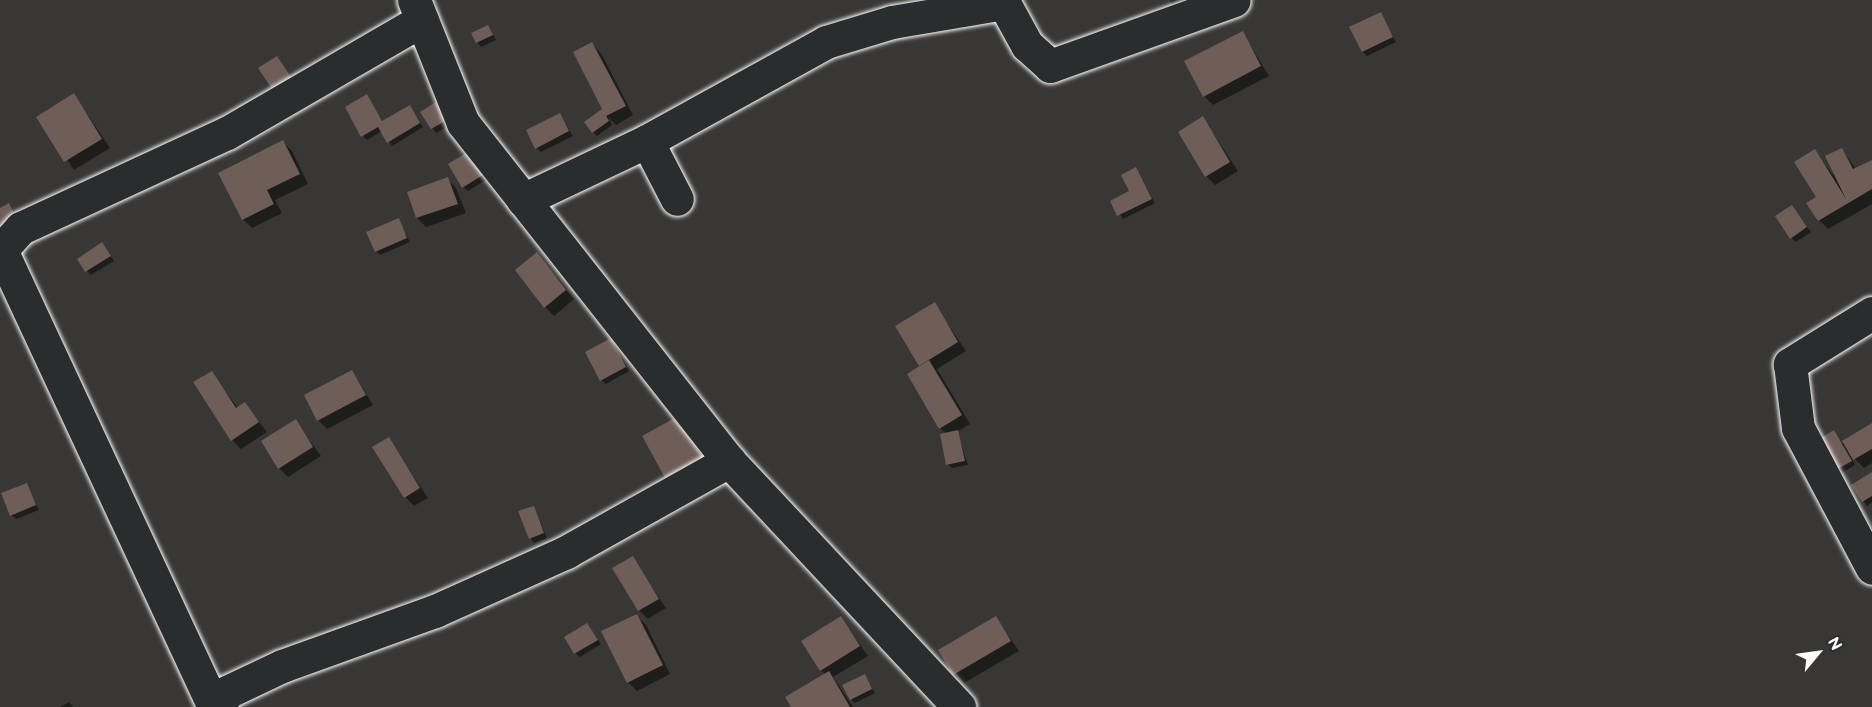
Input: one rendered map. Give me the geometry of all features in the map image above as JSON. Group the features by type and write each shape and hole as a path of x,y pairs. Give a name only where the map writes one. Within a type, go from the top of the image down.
{"street":[{"path":"523,200 647,141 826,42 892,22 1004,3 1027,45 1050,66 1234,0"},
{"path":"729,460 566,552 435,611 282,666 227,692 216,707 1,250 21,228 227,134 418,10 463,123 729,460 959,707"},
{"path":"647,141 677,199"},
{"path":"1872,314 1790,364 1798,428 1872,568"}],"building":[{"path":"1381,12 1393,37 1362,52 1349,27"},
{"path":"488,25 493,35 476,43 471,33"},
{"path":"1243,31 1261,66 1203,97 1184,61"},
{"path":"592,42 626,106 606,116 609,121 592,133 584,122 602,109 573,52"},
{"path":"277,56 297,86 278,98 258,68"},
{"path":"74,93 102,139 64,162 36,117"},
{"path":"367,94 382,121 410,105 420,123 387,143 378,127 361,137 345,107"},
{"path":"442,98 454,116 431,129 420,112"},
{"path":"560,113 569,131 535,149 526,130"},
{"path":"1203,116 1230,162 1205,177 1178,132"},
{"path":"283,140 300,174 267,190 274,204 242,220 218,173"},
{"path":"476,147 491,170 462,188 448,164"},
{"path":"1842,148 1853,169 1872,160 1872,189 1818,221 1806,203 1816,197 1794,162 1815,149 1846,199 1825,156"},
{"path":"1136,167 1152,199 1117,216 1110,201 1129,191 1121,175"},
{"path":"448,177 458,204 416,218 407,192"},
{"path":"9,203 18,222 0,232 0,208"},
{"path":"1792,205 1807,227 1790,239 1775,216"},
{"path":"399,218 407,238 375,252 366,232"},
{"path":"102,242 111,256 85,272 77,259"},
{"path":"537,252 566,290 544,308 515,270"},
{"path":"935,302 958,342 919,366 895,326"},
{"path":"611,338 626,367 600,381 585,352"},
{"path":"929,360 962,415 939,429 907,374"},
{"path":"352,370 366,395 317,421 304,395"},
{"path":"212,371 236,408 245,402 259,422 231,441 193,382"},
{"path":"680,415 705,463 668,483 642,436"},
{"path":"296,419 313,447 278,469 261,441"},
{"path":"1872,423 1872,449 1853,460 1842,441"},
{"path":"958,430 965,461 946,465 940,434"},
{"path":"1834,430 1852,461 1834,471 1816,441"},
{"path":"389,437 420,488 404,498 372,447"},
{"path":"1872,472 1872,496 1862,502 1851,485"},
{"path":"27,483 36,505 10,516 1,493"},
{"path":"534,506 544,533 529,539 518,511"},
{"path":"633,556 659,599 638,611 612,568"},
{"path":"637,614 663,665 627,683 601,631"},
{"path":"841,616 860,646 820,671 801,641"},
{"path":"996,616 1011,641 953,675 938,650"},
{"path":"587,623 598,640 574,654 564,637"},
{"path":"829,671 850,707 791,707 785,697"},
{"path":"865,674 872,689 850,700 842,685"}]}
